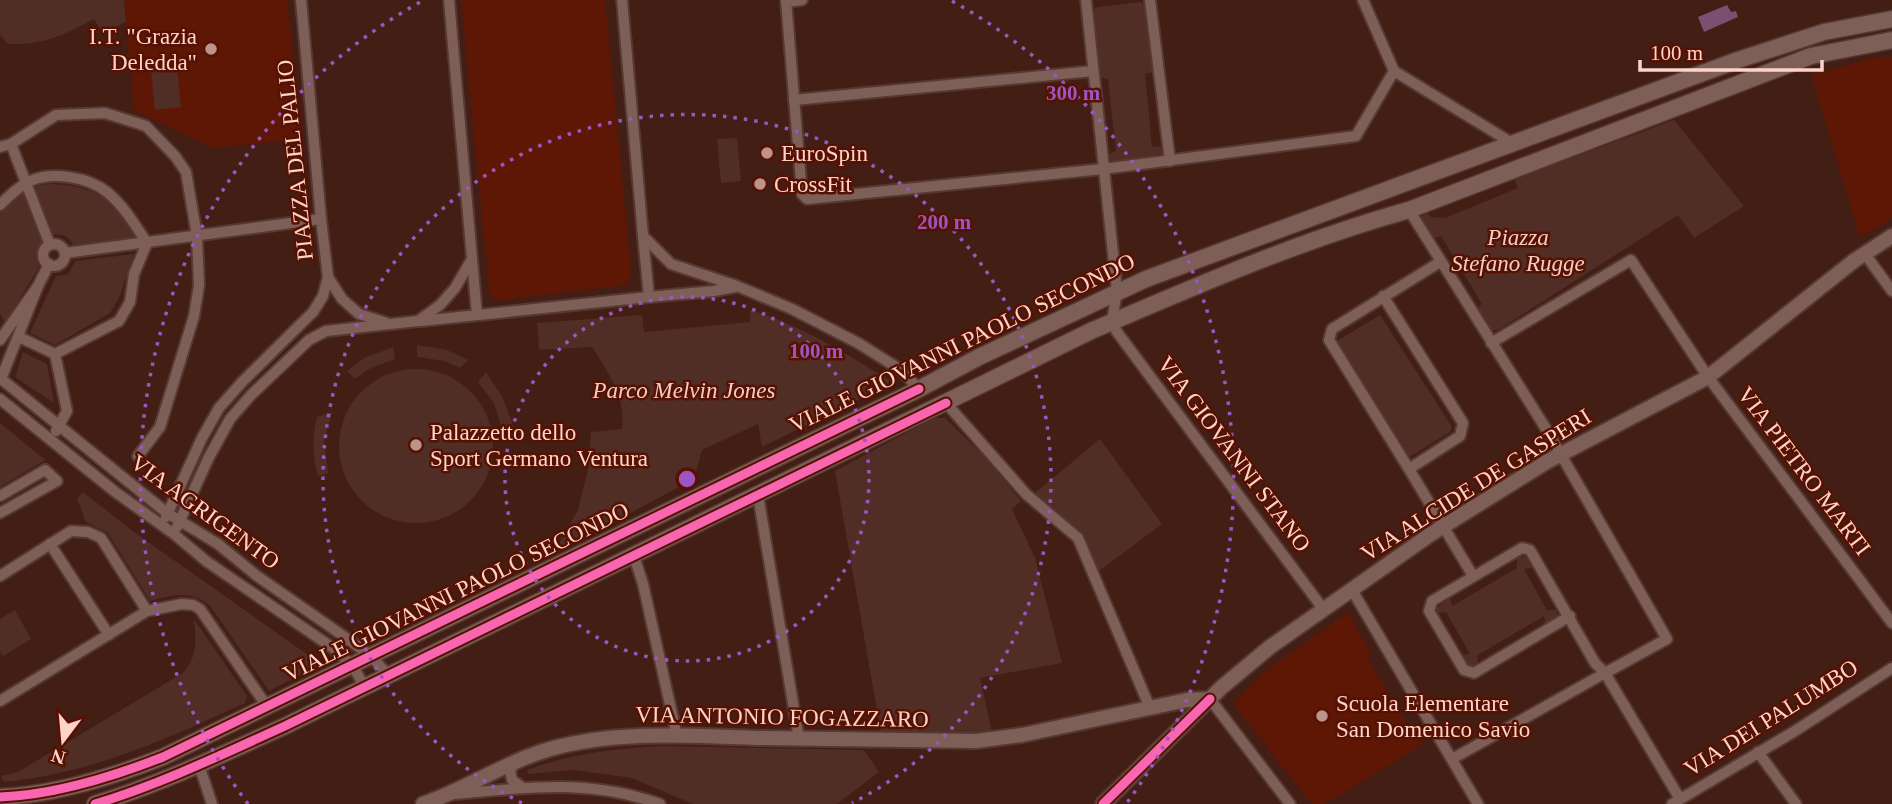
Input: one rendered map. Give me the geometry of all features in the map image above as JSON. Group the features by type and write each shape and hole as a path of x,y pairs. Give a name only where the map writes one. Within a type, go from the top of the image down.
{"main road":[{"name":"VIALE GIOVANNI PAOLO SECONDO","path":"0,797 46,792 124,772 163,757 1117,290 1738,60 1824,32 1892,19"},
{"name":"VIALE GIOVANNI PAOLO SECONDO","path":"95,804 199,765 365,687 946,402 1112,322 1205,282 1378,218 1409,210 1811,56 1891,40"},
{"path":"1738,60 1745,80"},
{"path":"1399,186 1409,210"}],"street":[{"name":"PIAZZA DEL PALIO","path":"301,0 328,277 342,299 359,314 390,323"},
{"path":"449,0 477,315"},
{"path":"622,0 649,297"},
{"path":"802,0 786,1 802,194 807,199 1102,169 1356,136 1394,71"},
{"path":"1086,0 1117,290 1112,322"},
{"path":"1150,0 1170,161"},
{"path":"1363,0 1394,71 1512,143"},
{"path":"794,100 1093,71"},
{"path":"50,245 27,183 6,145 56,115 105,113 146,126 175,156 186,172 197,236 199,285 194,316 160,427 138,456"},
{"path":"0,205 27,183 38,178 60,176 83,181 106,191 125,211 147,243"},
{"path":"1409,210 1561,454 1667,639 1452,759"},
{"path":"65,253 321,219"},
{"path":"643,236 671,264 737,286 792,309 858,343 901,370 919,389"},
{"name":"VIA ALCIDE DE GASPERI","path":"1103,804 1210,699 1270,648 1445,526 1561,454 1708,377 1865,254 1892,236"},
{"path":"55,354 118,320 130,302 134,274 147,243"},
{"path":"49,264 59,264 64,260 65,253 60,246 50,245"},
{"path":"49,264 44,253 50,245"},
{"path":"1865,254 1892,291"},
{"path":"418,321 440,305 455,288 472,259"},
{"name":"VIA PIETRO MARTI","path":"1491,343 1631,260 1708,377 1892,623"},
{"path":"1440,262 1332,329 1329,340 1445,526 1473,576"},
{"path":"1,378 49,264"},
{"path":"162,525 202,438 219,408 313,313 323,296 328,277"},
{"path":"2,332 38,286"},
{"name":"PIAZZA DEL PALIO","path":"180,522 209,457 230,419 251,395 309,340 326,331 714,291 737,286"},
{"path":"1383,296 1463,423 1460,436 1409,469"},
{"name":"VIA GIOVANNI STANO","path":"1112,322 1324,610"},
{"path":"19,337 55,354"},
{"path":"50,438 61,425 67,411 55,354"},
{"name":"VIA AGRIGENTO","path":"1,378 167,513 218,544 257,576 371,656 388,676"},
{"name":"VIA AGRIGENTO","path":"0,399 206,561 332,648 352,665 365,687"},
{"path":"946,402 1026,494 1078,538 1150,708 1188,700 1210,699 1290,804"},
{"path":"0,496 45,470 57,481 0,513"},
{"path":"758,495 799,739"},
{"path":"174,534 180,522"},
{"path":"0,576 71,531 88,532 101,538 148,611"},
{"path":"50,544 108,635"},
{"path":"1570,616 1474,673 1464,670 1429,611 1432,601 1473,576 1522,548 1530,550 1570,616 1595,663 1605,673 1676,802"},
{"path":"634,556 643,584 677,736"},
{"path":"1352,590 1478,804"},
{"path":"0,701 148,611 182,604 200,609 266,705"},
{"name":"VIA DEI PALUMBO","path":"1676,802 1892,668"},
{"name":"VIA ANTONIO FOGAZZARO","path":"423,804 451,794 516,761 551,749 606,739 677,736 976,741 1022,735 1150,708"},
{"path":"1758,752 1796,804"},
{"path":"516,761 510,771 512,780 523,788"},
{"path":"199,765 212,804"},
{"path":"451,794 570,786 606,789 660,804"}],"shaded area":[{"name":"I.T. \"Grazia Deledda\"","path":"124,0 287,0 302,139 213,148 134,110"},
{"path":"461,0 605,0 631,273 627,285 499,300 490,296"},
{"path":"1727,5 1731,12 1736,11 1738,17 1704,32 1698,17"},
{"path":"1892,57 1892,218 1860,237 1811,75 1874,58"},
{"name":"Scuola Elementare San Domenico Savio","path":"1348,613 1370,652 1368,659 1408,728 1416,730 1423,744 1325,804 1312,804 1233,704 1264,672"}],"green space":[{"path":"0,0 124,0 126,22 103,33 94,19 53,38 32,43 8,44 0,35"},
{"path":"1141,2 1146,7 1153,72 1145,74 1152,146 1161,147 1162,154 1111,162 1108,154 1116,151 1108,79 1100,78 1093,10 1097,7"},
{"path":"176,58 181,107 155,110 150,61"},
{"name":"Piazza Stefano Rugge","path":"1674,120 1744,206 1694,238 1678,215 1498,330 1490,330 1477,308 1482,304 1441,236 1434,238 1421,217 1427,212 1431,217 1445,218 1518,188 1514,179"},
{"path":"737,138 741,181 721,183 717,139"},
{"path":"47,184 78,187 101,196 119,213 137,237 74,245 66,236 53,234 34,187"},
{"path":"23,190 43,240 36,255 39,267 5,323 0,313 0,211"},
{"path":"134,254 119,298 110,313 55,345 30,333 56,276 67,275 76,261"},
{"name":"Parco Melvin Jones","path":"750,310 821,340 889,380 888,385 762,447 758,424 702,450 694,479 561,550 558,545 578,510 589,465 591,432 622,429 623,418 614,386 592,347 539,350 537,323 642,315 644,332 750,322"},
{"path":"1380,315 1452,427 1450,432 1411,456 1407,455 1337,345 1337,341"},
{"path":"417,345 447,350 468,360 460,368 444,361 417,357"},
{"path":"393,347 395,359 369,369 355,379 347,371 364,358"},
{"path":"23,352 47,364 54,403 15,377"},
{"name":"Palazzetto dello Sport Germano Ventura","path":"416,369 446,375 471,391 487,416 493,446 487,476 471,501 446,517 416,523 386,517 361,501 345,476 339,446 345,416 361,391 386,375"},
{"path":"486,372 503,398 515,431 503,433 494,403 478,382"},
{"path":"332,412 324,441 328,473 318,476 313,446 317,417"},
{"path":"934,418 945,418 985,457 1021,501 1012,509 1035,558 1062,663 980,678 992,733 881,733 835,471"},
{"path":"0,423 45,460 0,487"},
{"path":"1100,439 1162,524 1099,571 1084,537 1035,493"},
{"path":"83,492 134,532 321,664 269,691 211,607 204,601 182,595 150,601 108,533 86,522 77,499"},
{"path":"1526,557 1532,568 1524,569 1547,610 1556,610 1558,616 1545,624 1544,616 1478,655 1477,665 1469,666 1463,655 1470,654 1446,612 1437,613 1436,609 1450,598 1452,606 1517,568 1517,558"},
{"path":"15,610 31,639 3,656 0,651 0,619"},
{"path":"194,619 247,696 245,703 157,742 99,763 4,782 1,776 18,772 183,673 194,654"},
{"path":"661,746 864,750 879,772 837,804 693,804 632,778 574,770 528,774 527,770 593,753"}],"cycle path":[{"path":"0,797 41,793 83,784 163,757 919,389"},
{"path":"95,804 168,778 285,726 946,403"},
{"path":"1103,804 1210,699"}],"place":[{"name":"I.T. \"Grazia Deledda\"","path":"211,49"},
{"name":"EuroSpin","path":"767,153"},
{"name":"CrossFit","path":"760,184"},
{"name":"Palazzetto dello Sport Germano Ventura","path":"416,445"},
{"name":"Scuola Elementare San Domenico Savio","path":"1322,716"}]}
